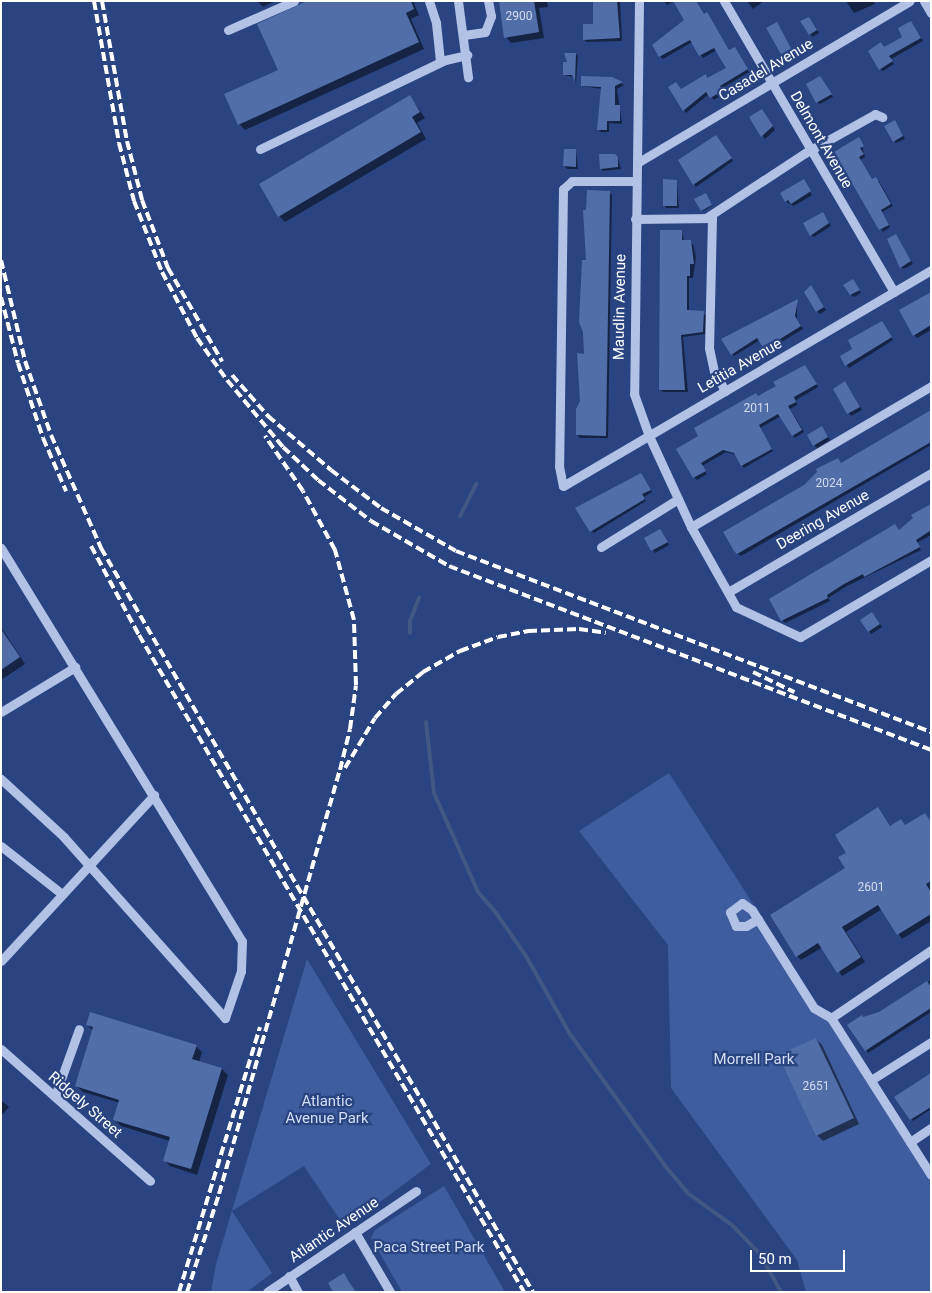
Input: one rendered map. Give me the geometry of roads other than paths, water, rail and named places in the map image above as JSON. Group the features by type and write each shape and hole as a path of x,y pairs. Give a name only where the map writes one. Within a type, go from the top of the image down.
{"street":[{"path":"228,30 294,1"},
{"path":"429,1 436,23 440,62"},
{"path":"458,1 467,54 468,77"},
{"path":"464,35 485,32 491,16 488,1"},
{"name":"Maudlin Avenue","path":"639,1 633,380 637,406 690,526 730,591 736,607 800,637 931,560"},
{"name":"Delmont Avenue","path":"724,1 894,292"},
{"name":"Casadel Avenue","path":"637,163 910,1"},
{"path":"924,1 931,13"},
{"path":"260,149 440,62 467,54"},
{"path":"706,218 812,151 875,114 882,116"},
{"name":"Letitia Avenue","path":"636,181 572,181 563,189 559,466 563,486 931,270"},
{"path":"635,219 712,218 709,348 714,371 725,391"},
{"path":"690,526 931,386"},
{"name":"Deering Avenue","path":"730,591 931,474"},
{"path":"601,547 678,499"},
{"path":"1,548 242,941 241,970 225,1018 64,837 1,779"},
{"path":"1,712 75,667"},
{"path":"1,960 154,795"},
{"path":"1,846 62,894"},
{"path":"758,919 814,1008 831,1018 931,1175"},
{"path":"831,1018 931,950"},
{"path":"55,1096 79,1029"},
{"path":"870,1080 931,1042"},
{"name":"Ridgely Street","path":"1,1049 150,1181"},
{"path":"910,1142 931,1128"},
{"name":"Atlantic Avenue","path":"267,1292 416,1191"},
{"path":"355,1232 390,1292"},
{"path":"290,1276 298,1292"}],"waterway":[{"path":"460,516 476,484"},
{"path":"410,633 410,621 419,598"},
{"path":"426,722 434,793 478,892 496,913 526,956 570,1034 666,1167 689,1194 733,1226 760,1254 781,1292"}],"railway":[{"path":"94,1 119,143 134,201 162,272 197,338 227,380 283,447 318,480 371,521 449,566 931,750"},
{"path":"102,1 127,141 142,200 168,268 222,361"},
{"path":"1,260 25,361 51,435 101,548 533,1292"},
{"path":"1,297 18,363 43,438 66,491"},
{"path":"232,375 268,416 331,470 381,508 456,551 931,732"},
{"path":"187,1292 219,1194 340,770 350,729 356,685 354,620 335,550 303,491 265,436"},
{"path":"91,546 139,635 524,1292"},
{"path":"345,768 375,718 396,694 423,672 460,651 498,637 528,631 579,629 606,633"},
{"path":"753,672 794,692"},
{"path":"179,1292 260,1027"}],"park label":[{"name":"Morrell Park","path":"754,1060"},
{"name":"Atlantic Avenue Park","path":"327,1110"},
{"name":"Paca Street Park","path":"429,1248"}]}
